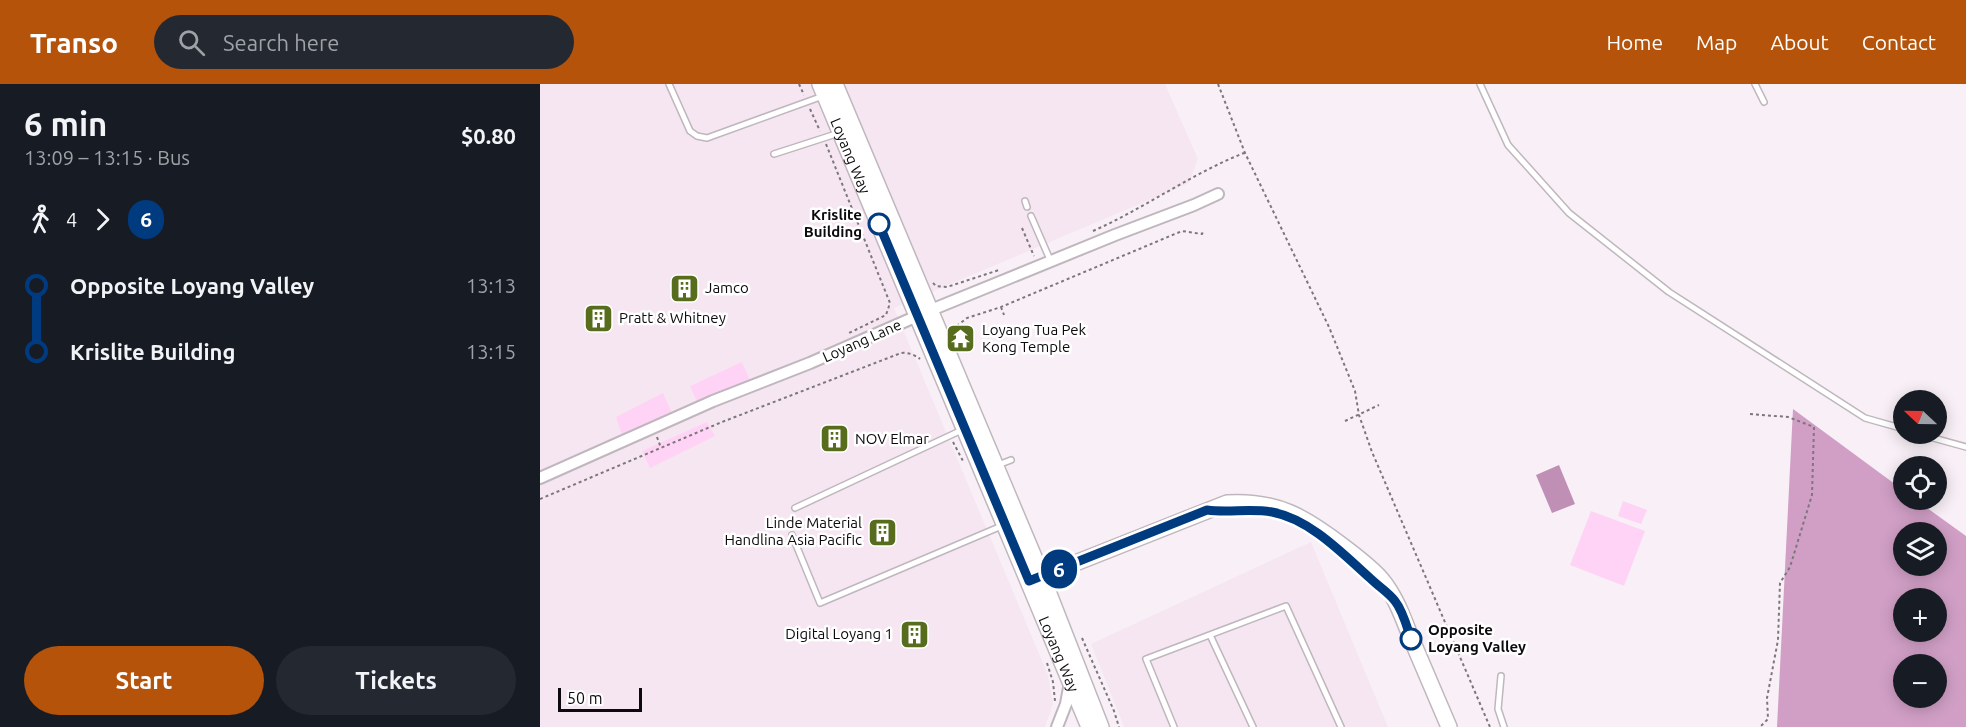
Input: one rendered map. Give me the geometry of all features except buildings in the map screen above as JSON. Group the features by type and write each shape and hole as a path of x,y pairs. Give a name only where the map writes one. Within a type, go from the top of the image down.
{"main road":[{"name":"Loyang Way","path":"827,88 840,132 996,466 1032,550 1036,579 1089,727"},
{"name":"Loyang Way","path":"827,88 925,313 965,429 1005,524 1036,579 1101,727"},
{"path":"1036,579 1207,510 1226,512 1246,509 1274,513 1294,520 1318,534 1348,558 1395,601 1449,727"},
{"path":"1032,550 1047,561 1070,565"}],"street":[{"name":"Loyang Lane","path":"540,478 702,406 810,363 1049,257 1194,205 1218,194"},
{"path":"1057,727 1066,704 1071,680"}],"lane":[{"path":"669,84 690,131 697,136 707,138 806,101 827,88"},
{"path":"1480,84 1508,145 1569,213 1669,292 1865,418 1893,426"},
{"path":"1755,84 1764,102"},
{"path":"774,154 840,132"},
{"path":"1031,216 1049,257"},
{"path":"795,508 965,429"},
{"path":"1947,442 1966,447"},
{"path":"996,466 1011,460"},
{"path":"792,535 820,603 1005,524"},
{"path":"1174,727 1146,659 1286,606 1341,727"},
{"path":"1210,635 1253,727"},
{"path":"1500,676 1498,709 1504,727"}],"path":[{"path":"799,84 823,137 890,303"},
{"path":"1218,84 1245,153 1329,327 1355,391 1359,415 1419,563 1490,727"},
{"path":"1089,233 1130,213 1208,169 1245,153"},
{"path":"1022,228 1034,256"},
{"path":"955,339 954,333 958,325 967,318 1001,307 1182,231 1202,234 1204,230"},
{"path":"1027,260 1034,256 1049,257"},
{"path":"936,286 946,287 1002,269"},
{"path":"981,270 983,274"},
{"path":"1001,307 1004,315"},
{"path":"540,500 723,422 901,353 905,352 923,361"},
{"path":"1345,421 1379,405"},
{"path":"1750,414 1788,417 1814,427 1812,495 1790,567 1780,583 1778,640 1767,698 1768,719 1760,727"},
{"path":"950,436 966,470"},
{"path":"1046,661 1053,682 1054,708"}],"shaded area":[{"path":"540,84 1165,84 1198,159 1189,183 894,308 1048,675 1053,704 1045,727 540,727"},
{"path":"742,362 750,380 698,404 690,386"},
{"path":"663,393 672,413 622,436 616,417"},
{"path":"1793,409 1893,483 1893,510 1930,510 1947,522 1893,522 1893,576 1947,576 1947,522 1966,536 1966,727 1777,727"},
{"path":"707,422 715,436 650,468 642,451"},
{"path":"1559,465 1575,504 1552,513 1536,475"},
{"path":"1623,501 1647,510 1641,524 1618,516"},
{"path":"1591,511 1645,531 1624,586 1570,565"},
{"path":"1311,542 1388,727 1124,727 1091,644"}],"bus line":[{"name":"6","path":"879,224 1029,581 1207,510 1226,512 1246,509 1274,513 1294,520 1318,534 1395,601 1411,639"}],"place":[{"name":"Krislite Building","path":"879,224"},
{"name":"Jamco","path":"684,288"},
{"name":"Pratt & Whitney","path":"598,318"},
{"name":"Loyang Tua Pek Kong Temple","path":"961,339"},
{"name":"NOV Elmar","path":"834,439"},
{"name":"Linde Material Handlina Asia Pacific","path":"883,532"},
{"name":"Digital Loyang 1","path":"914,634"},
{"name":"Opposite Loyang Valley","path":"1411,639"}]}
